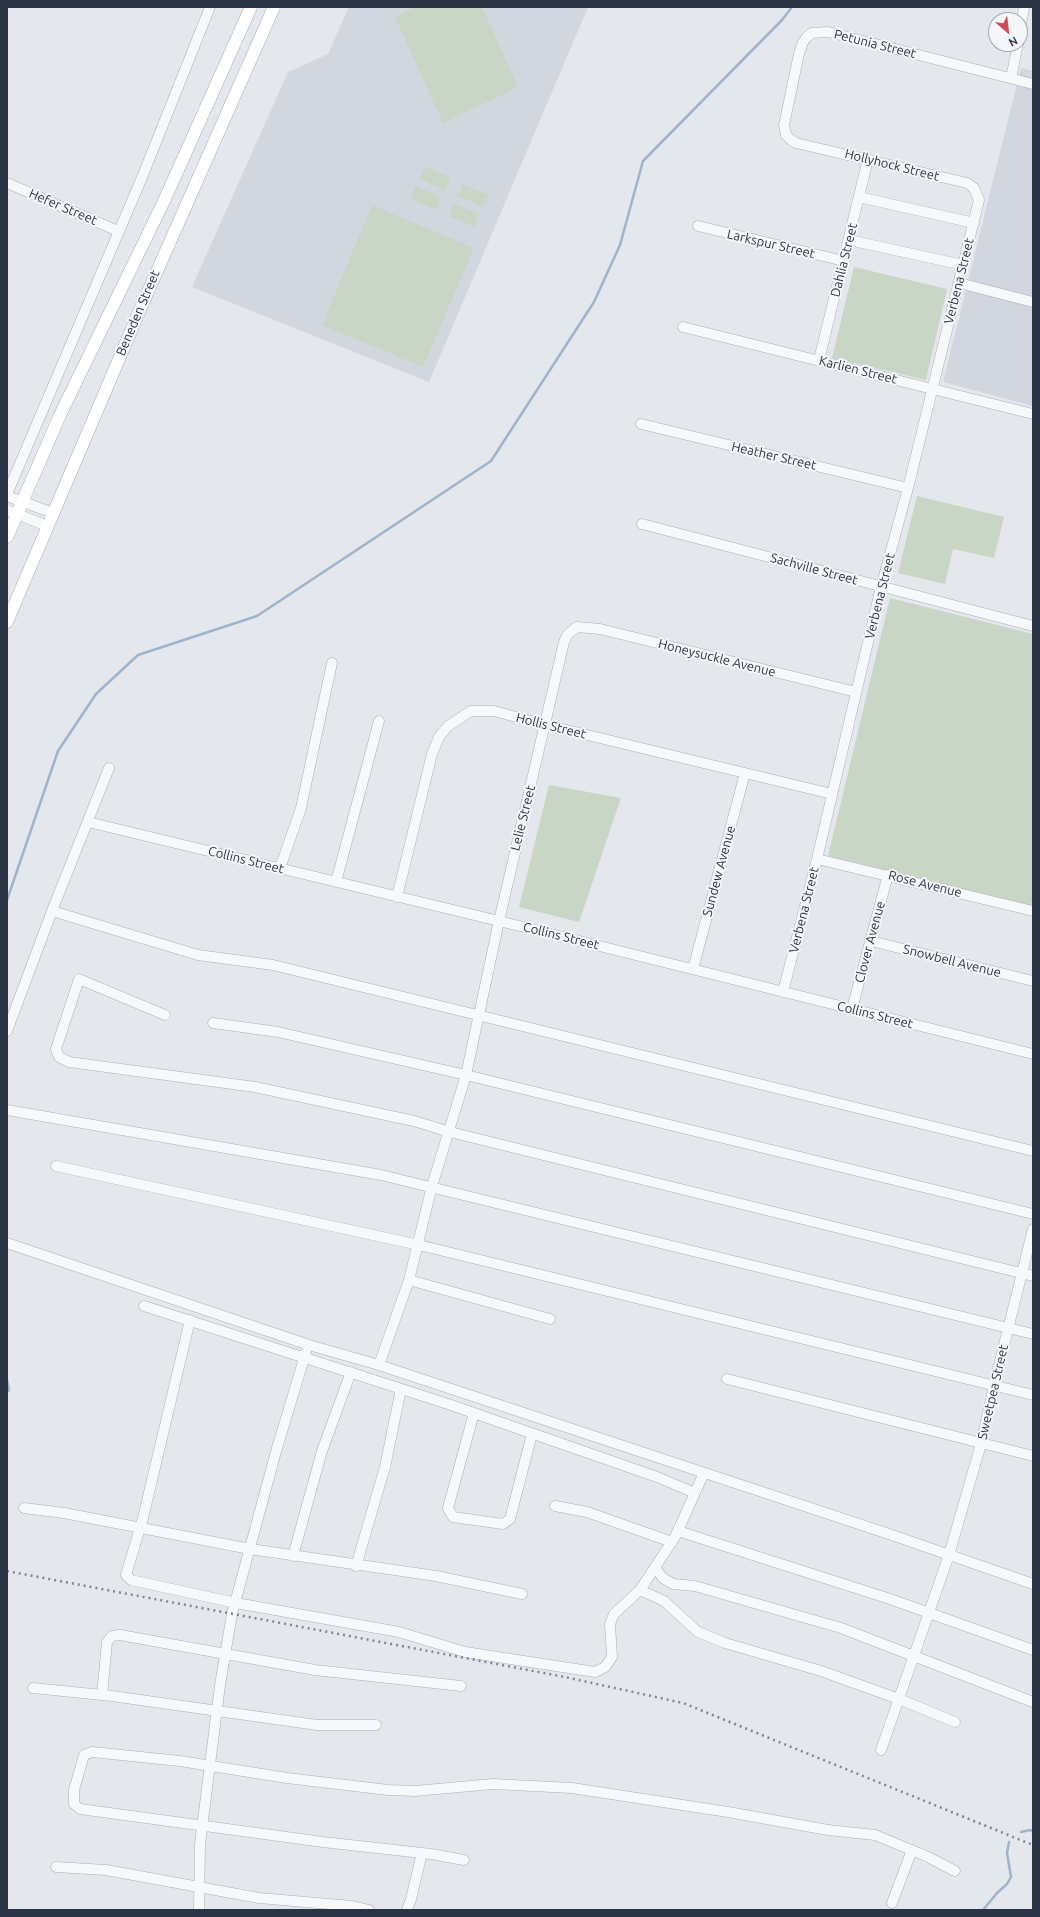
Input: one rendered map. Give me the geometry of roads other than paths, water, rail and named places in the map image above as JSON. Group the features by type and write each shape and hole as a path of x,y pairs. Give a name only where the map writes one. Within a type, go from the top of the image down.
{"main road":[{"name":"Beneden Street","path":"7,537 12,512 22,501 60,415 164,201 251,7"},
{"name":"Beneden Street","path":"7,622 183,211 274,7"}],"street":[{"path":"53,513 7,495 210,7"},
{"path":"270,18 278,7"},
{"path":"1028,7 1033,8"},
{"name":"Petunia Street","path":"796,143 786,135 784,125 785,117 803,42 812,33 828,32 841,34 1033,84"},
{"path":"1011,78 1016,52"},
{"name":"Hollyhock Street","path":"796,143 966,183 974,188 978,200"},
{"name":"Dahlia Street","path":"819,360 868,159"},
{"name":"Hefer Street","path":"7,183 118,231"},
{"path":"859,196 974,223"},
{"name":"Verbena Street","path":"783,992 817,859 881,587 908,488 974,223 978,200"},
{"name":"Larkspur Street","path":"698,226 844,261"},
{"path":"849,240 963,265"},
{"path":"959,283 1033,302"},
{"name":"Karlien Street","path":"683,327 1033,414"},
{"name":"Heather Street","path":"640,424 908,488"},
{"path":"12,512 47,526"},
{"name":"Sachville Street","path":"642,524 1033,626"},
{"name":"Honeysuckle Avenue","path":"577,627 600,629 856,692"},
{"name":"Lelie Street","path":"379,1365 409,1280 432,1186 450,1132 466,1075 498,921 546,725 564,642 568,634 577,627"},
{"path":"280,868 301,808 332,662"},
{"name":"Hollis Street","path":"397,897 432,754 439,737 448,726 471,711 494,711 832,794"},
{"path":"336,882 379,721"},
{"path":"7,1031 109,768"},
{"name":"Sundew Avenue","path":"693,969 745,772"},
{"name":"Collins Street","path":"88,822 498,921 1033,1054"},
{"name":"Rose Avenue","path":"817,859 1033,911"},
{"name":"Clover Avenue","path":"852,1009 888,875"},
{"path":"52,912 198,955 273,965 1033,1151"},
{"name":"Snowbell Avenue","path":"871,941 1033,981"},
{"path":"165,1015 79,979 56,1049 59,1057 69,1062 255,1086 414,1121 450,1132 1033,1276"},
{"path":"213,1023 278,1032 466,1075 1033,1214"},
{"path":"7,1110 381,1175 432,1186 1033,1334"},
{"path":"56,1166 418,1245 1033,1395"},
{"name":"Sweetpea Street","path":"882,1750 949,1555 981,1444 994,1385 1033,1229"},
{"path":"7,1243 309,1344 379,1365 704,1473 1033,1584"},
{"path":"409,1280 550,1319"},
{"path":"144,1306 474,1413 657,1477 695,1493"},
{"path":"190,1320 140,1528 126,1575 131,1580 236,1603 399,1632 465,1652 595,1672 605,1667 612,1657 610,1624 614,1614 640,1590 672,1542 704,1473"},
{"path":"198,1910 202,1826 216,1710 226,1653 236,1603 277,1448 309,1344"},
{"path":"293,1556 322,1452 351,1372"},
{"path":"727,1379 1033,1456"},
{"path":"356,1566 385,1468 401,1389"},
{"path":"474,1413 448,1508 453,1517 503,1524 510,1519 532,1434"},
{"path":"555,1506 587,1512 672,1542"},
{"path":"24,1508 64,1514 250,1549 356,1566 436,1576 522,1594"},
{"path":"678,1531 929,1613 1033,1650"},
{"path":"655,1568 663,1578 673,1584 695,1586 841,1628 914,1655 949,1671 1033,1702"},
{"path":"640,1590 664,1601 698,1632 718,1640 821,1671 899,1699 955,1722"},
{"path":"102,1695 107,1642 112,1636 120,1635 315,1670 461,1686"},
{"path":"33,1688 102,1695 216,1710 258,1718 317,1725 376,1725"},
{"path":"464,1860 422,1853 202,1826 80,1809 74,1804 74,1790 84,1755 92,1752 180,1761 287,1778 388,1790 415,1791 493,1784 572,1788 728,1812 828,1830 875,1835 912,1850 955,1871"},
{"path":"892,1903 912,1850"},
{"path":"407,1910 422,1853"},
{"path":"56,1866 106,1870 259,1898 352,1906 369,1910"}],"waterway":[{"path":"7,900 58,751 96,694 138,655 257,616 491,461 594,302 620,245 643,161 782,20 792,7"},
{"path":"7,1380 9,1390 7,1392"},
{"path":"1021,1832 1030,1830 1033,1831"},
{"path":"983,1910 997,1893 1007,1884 1011,1877 1007,1853 1009,1842"}],"railway":[{"path":"7,1571 565,1677 683,1703 1033,1845"}]}
